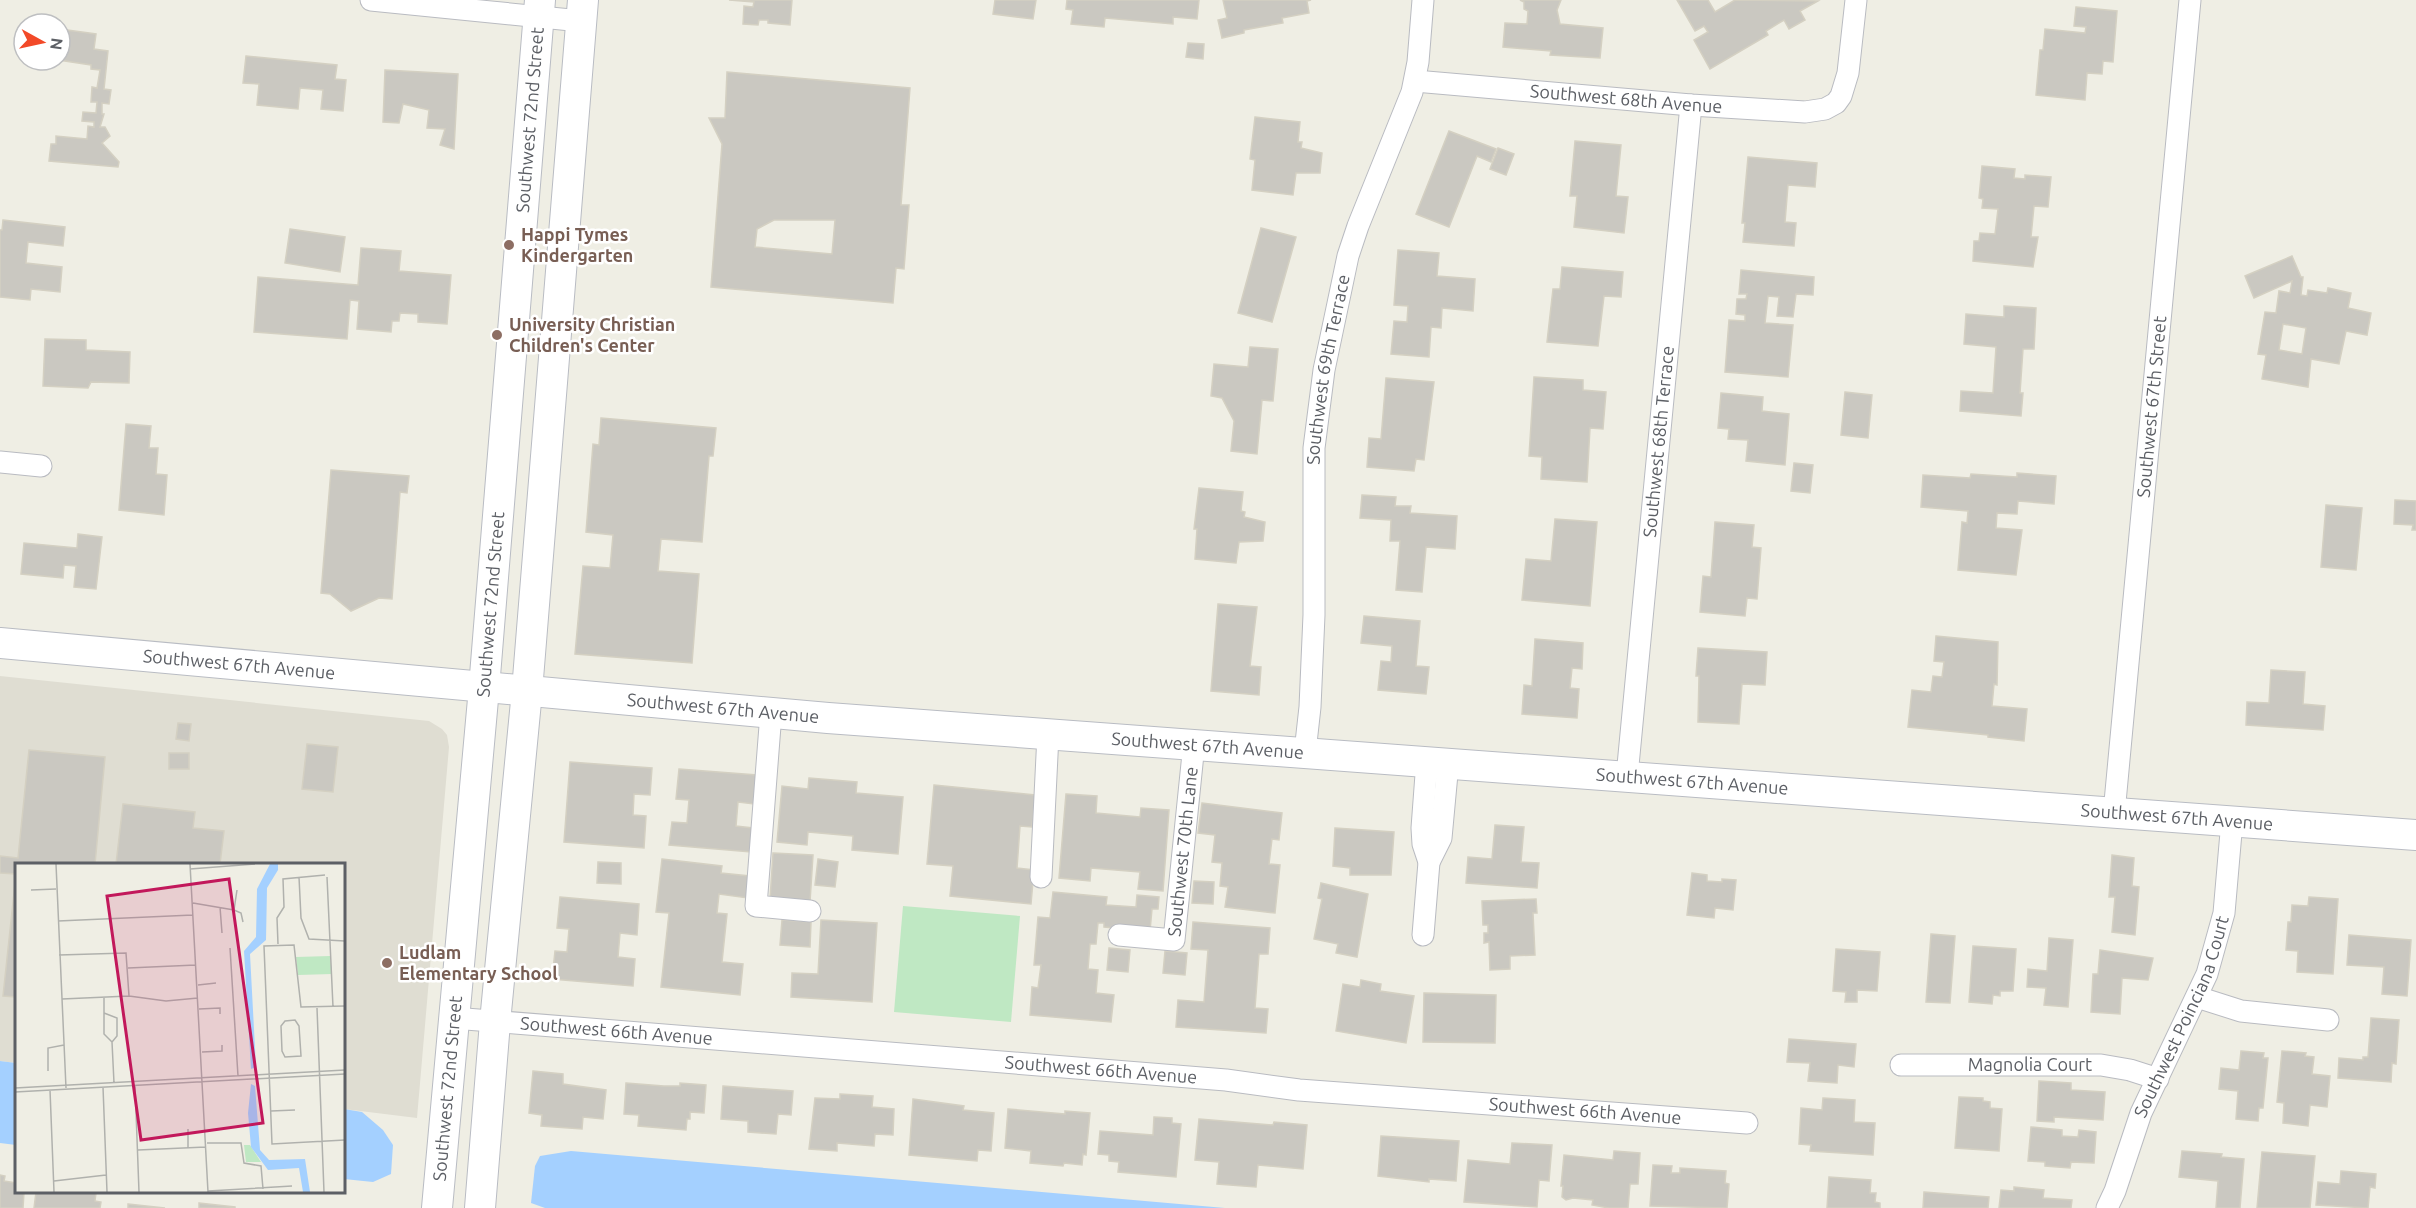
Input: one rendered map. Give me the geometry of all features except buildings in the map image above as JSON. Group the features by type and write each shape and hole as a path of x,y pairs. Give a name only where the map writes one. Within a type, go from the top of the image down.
{"main road":[{"name":"Southwest 72nd Street","path":"437,1208 484,687 539,8"},
{"path":"480,1208 526,691 582,10"},
{"name":"Southwest 67th Avenue","path":"0,644 771,713 1048,735 2416,835"}],"street":[{"path":"371,0 582,10"},
{"name":"Southwest 69th Terrace","path":"1305,752 1310,707 1314,615 1314,448 1324,370 1348,256 1358,226 1407,108 1415,81 1423,0"},
{"name":"Southwest 68th Avenue","path":"1415,81 1691,105 1805,112 1825,109 1836,104 1848,73 1856,0"},
{"name":"Southwest 67th Street","path":"2114,813 2190,0"},
{"name":"Southwest 68th Terrace","path":"1627,776 1691,105"},
{"path":"0,462 41,466"},
{"path":"771,713 756,906 810,911"},
{"path":"1041,877 1048,735"},
{"name":"Southwest 70th Lane","path":"1119,935 1174,940 1194,744"},
{"path":"1423,935 1429,862 1441,838 1437,762"},
{"name":"Southwest Poinciana Court","path":"2107,1208 2115,1191 2132,1137 2157,1078 2207,974 2224,913 2232,821"},
{"path":"2196,997 2241,1011 2328,1020"},
{"name":"Southwest 66th Avenue","path":"453,1018 1226,1080 1299,1090 1747,1123"},
{"name":"Magnolia Court","path":"1901,1065 2102,1065 2157,1078"}],"shaded area":[{"name":"Ludlam Elementary School","path":"0,676 429,721 447,735 449,747 417,1118 345,1109 345,863 15,863 15,1063 0,1061"}],"green space":[{"path":"903,906 1020,916 1011,1022 894,1012"}],"water":[{"path":"0,1061 15,1063 15,1145 0,1143"},
{"path":"345,1109 362,1112 383,1130 393,1145 391,1174 373,1182 345,1179"},
{"path":"571,1151 1225,1208 545,1208 531,1203 535,1166 540,1156"}],"place":[{"name":"Happi Tymes Kindergarten","path":"509,245"},
{"name":"University Christian Children's Center","path":"497,335"},
{"name":"Ludlam Elementary School","path":"387,963"}]}
